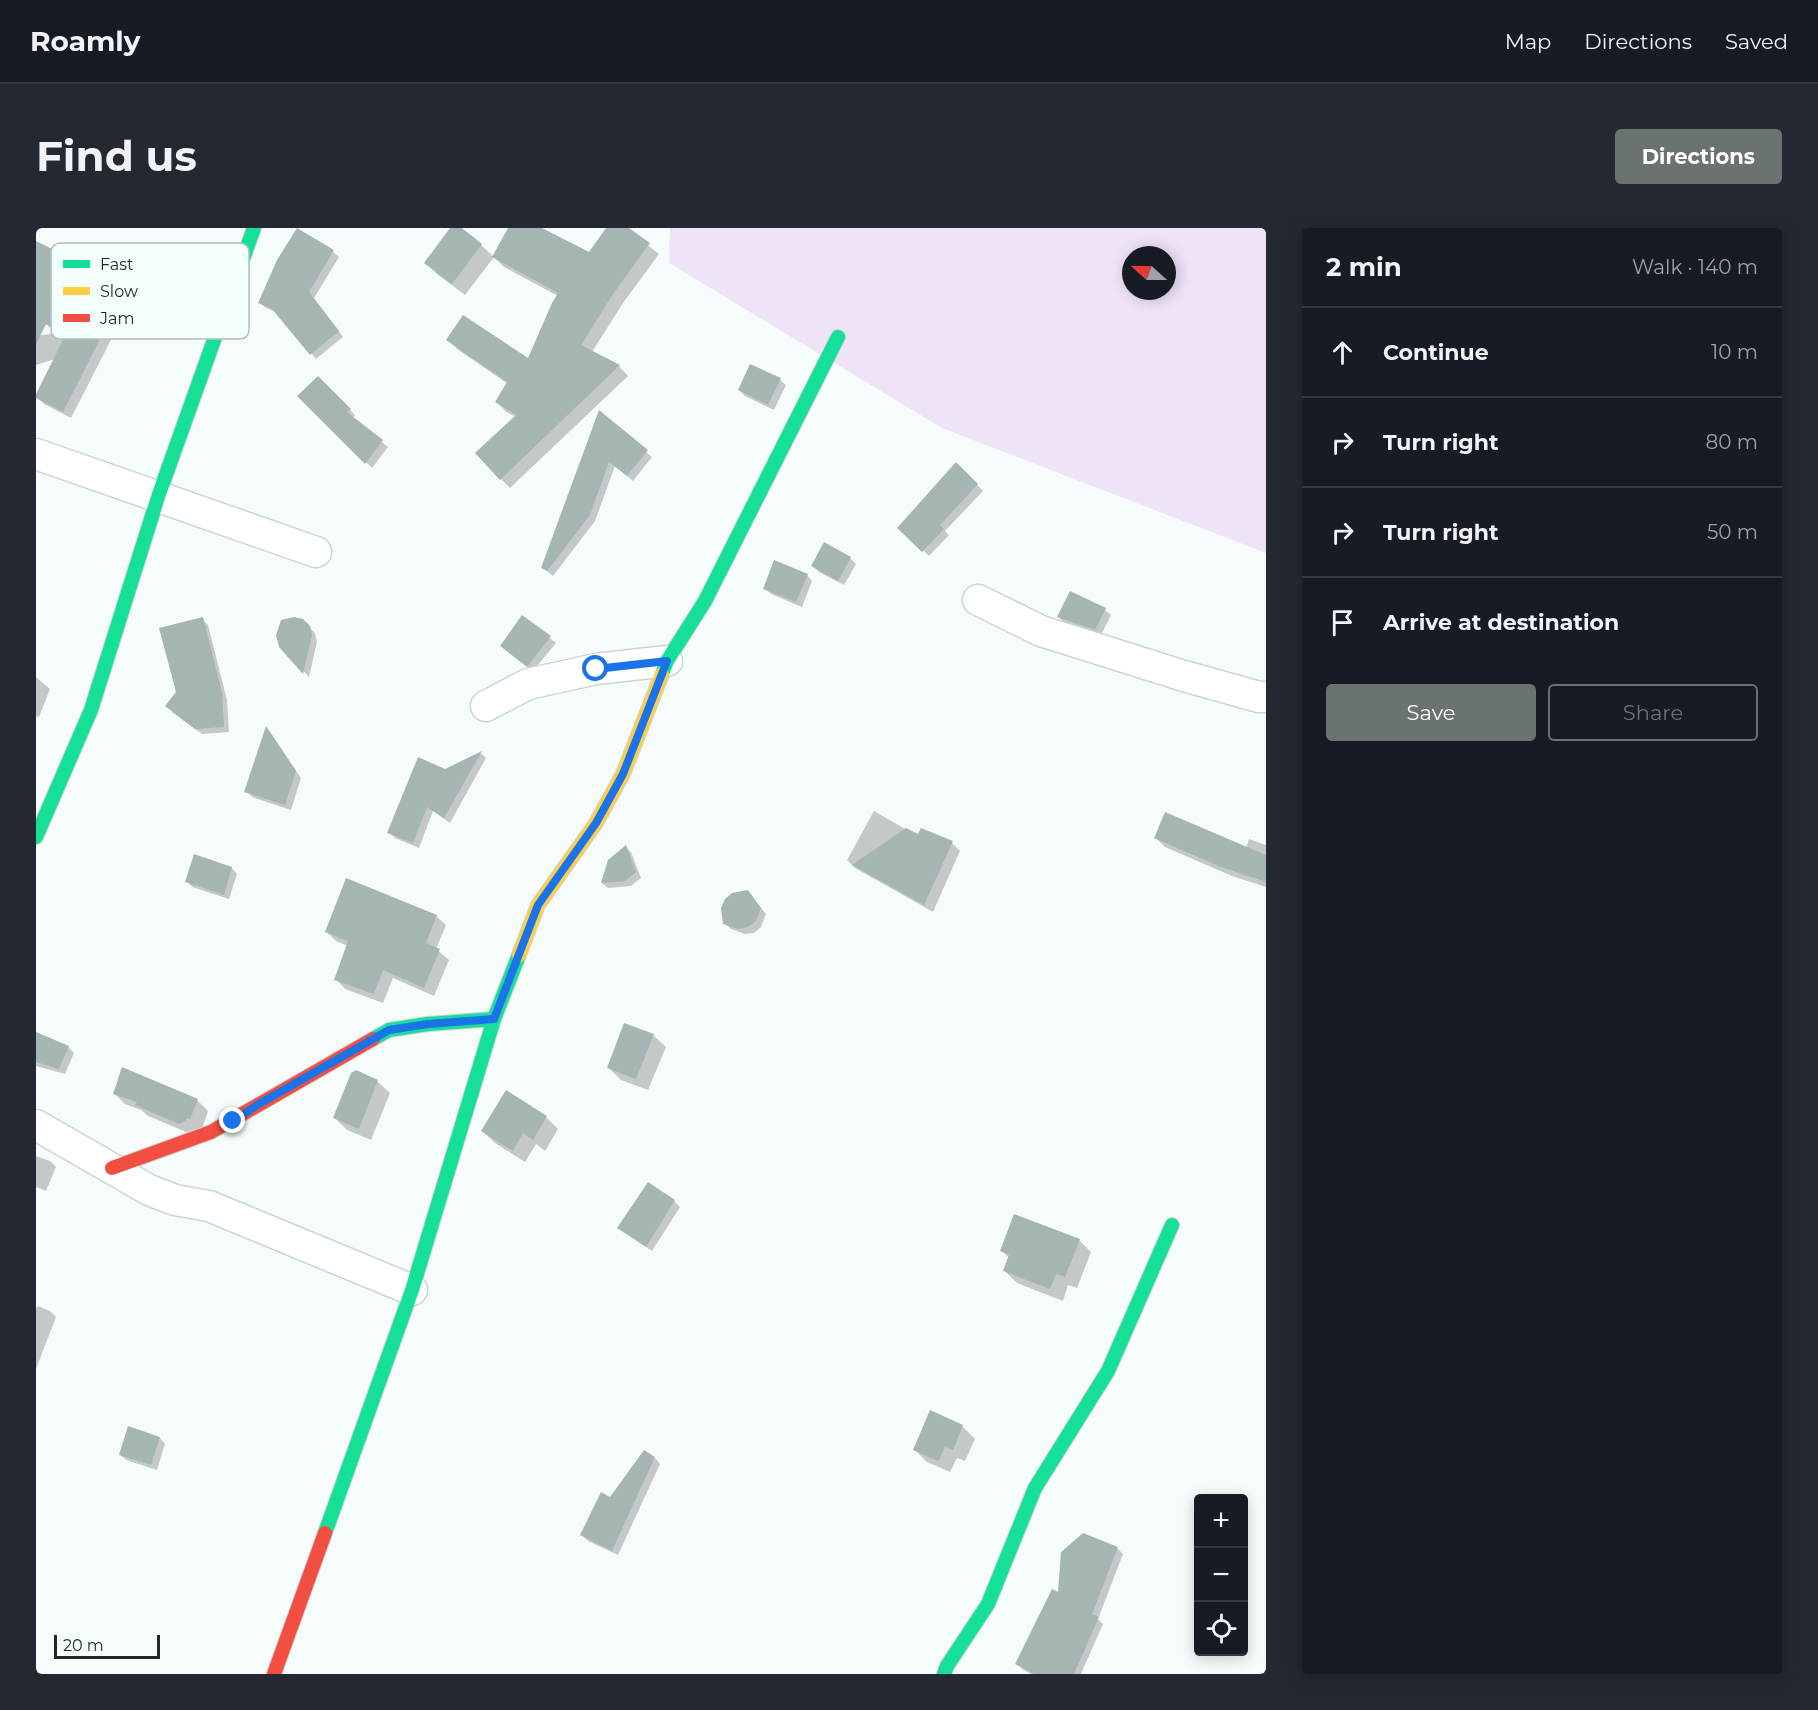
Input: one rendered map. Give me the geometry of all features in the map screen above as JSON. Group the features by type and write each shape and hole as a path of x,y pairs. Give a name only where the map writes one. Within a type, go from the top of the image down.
{"street":[{"path":"249,243 254,228"},
{"path":"274,1674 412,1290 494,1019 538,905 596,823 623,774 667,661 705,601 838,337"},
{"path":"36,837 91,710 158,497 214,339"},
{"path":"36,454 316,552"},
{"path":"978,600 1041,631 1184,676 1266,697"},
{"path":"486,706 528,684 596,669 667,661"},
{"path":"112,1168 211,1132 389,1030 428,1024 494,1019"},
{"path":"36,1125 149,1190 174,1200 209,1206 412,1290"},
{"path":"944,1674 988,1604 1035,1488 1107,1371 1172,1225"}],"shaded area":[{"path":"670,228 1266,228 1266,553 942,428 669,263"}],"building":[{"path":"297,228 334,250 309,292 339,331 310,355 272,309 258,303 277,260"},
{"path":"450,228 462,228 482,244 452,284 424,263"},
{"path":"508,228 542,228 589,252 606,228 629,228 650,243 613,294 581,345 620,365 500,480 475,453 516,415 495,402 507,382 446,340 463,315 528,358 558,293 492,257"},
{"path":"36,241 51,248 51,328 46,324 36,345"},
{"path":"64,339 100,339 63,412 36,398"},
{"path":"750,364 781,378 768,405 738,390"},
{"path":"318,376 351,409 347,412 383,440 365,464 297,396"},
{"path":"599,410 648,450 627,476 609,462 590,515 547,571 541,568"},
{"path":"956,462 978,484 940,525 944,529 922,552 897,528"},
{"path":"824,542 851,557 838,581 811,566"},
{"path":"774,560 808,574 796,602 763,589"},
{"path":"1070,591 1106,608 1095,630 1057,617"},
{"path":"522,615 551,636 527,667 500,646"},
{"path":"203,617 222,693 224,727 195,729 165,706 176,692 159,628"},
{"path":"294,617 303,619 310,626 312,635 303,674 279,647 276,635 281,620"},
{"path":"266,726 296,771 285,805 244,792"},
{"path":"482,751 444,818 427,807 413,843 387,833 418,757 445,769"},
{"path":"1165,812 1266,855 1266,882 1221,867 1154,838"},
{"path":"906,828 918,834 921,828 953,841 924,905 852,865"},
{"path":"626,845 636,872 625,881 601,883 608,860"},
{"path":"194,854 232,867 224,895 185,882"},
{"path":"346,878 437,915 426,943 440,949 424,988 383,970 374,994 334,980 348,941 325,932"},
{"path":"748,890 761,908 756,921 748,927 738,929 723,924 721,908 725,899 732,893"},
{"path":"624,1023 654,1034 636,1079 607,1068"},
{"path":"36,1032 69,1046 59,1069 36,1062"},
{"path":"122,1067 198,1099 190,1119 187,1118 179,1124 135,1105 137,1102 113,1094"},
{"path":"356,1070 378,1080 359,1129 333,1118 351,1073"},
{"path":"506,1090 547,1116 533,1140 523,1133 513,1151 481,1131"},
{"path":"648,1182 675,1200 646,1247 617,1228"},
{"path":"1014,1214 1080,1239 1065,1277 1056,1274 1050,1289 1003,1271 1009,1255 1000,1251"},
{"path":"930,1410 963,1425 953,1450 945,1447 938,1461 913,1450"},
{"path":"128,1426 160,1437 151,1465 119,1455"},
{"path":"644,1450 655,1457 612,1551 580,1535 601,1492 610,1497"},
{"path":"1083,1533 1118,1547 1092,1614 1099,1617 1074,1674 1034,1674 1015,1664 1052,1589 1058,1592 1061,1552"}],"traffic: fast":[{"path":"249,243 254,228"},
{"path":"662,674 667,661 705,601 838,337"},
{"path":"36,837 91,710 158,497 214,339"},
{"path":"325,1533 412,1290 494,1019 519,955"},
{"path":"373,1039 389,1030 428,1024 494,1019"},
{"path":"944,1674 988,1604 1035,1488 1108,1371 1172,1225"}],"traffic: slow":[{"path":"519,955 538,905 596,823 623,774 662,674"}],"traffic: jam":[{"path":"112,1168 211,1132 373,1039"},
{"path":"274,1674 325,1533"}],"route":[{"path":"233,1121 389,1030 428,1024 494,1019 538,905 596,823 623,774 667,661 596,669"}]}
